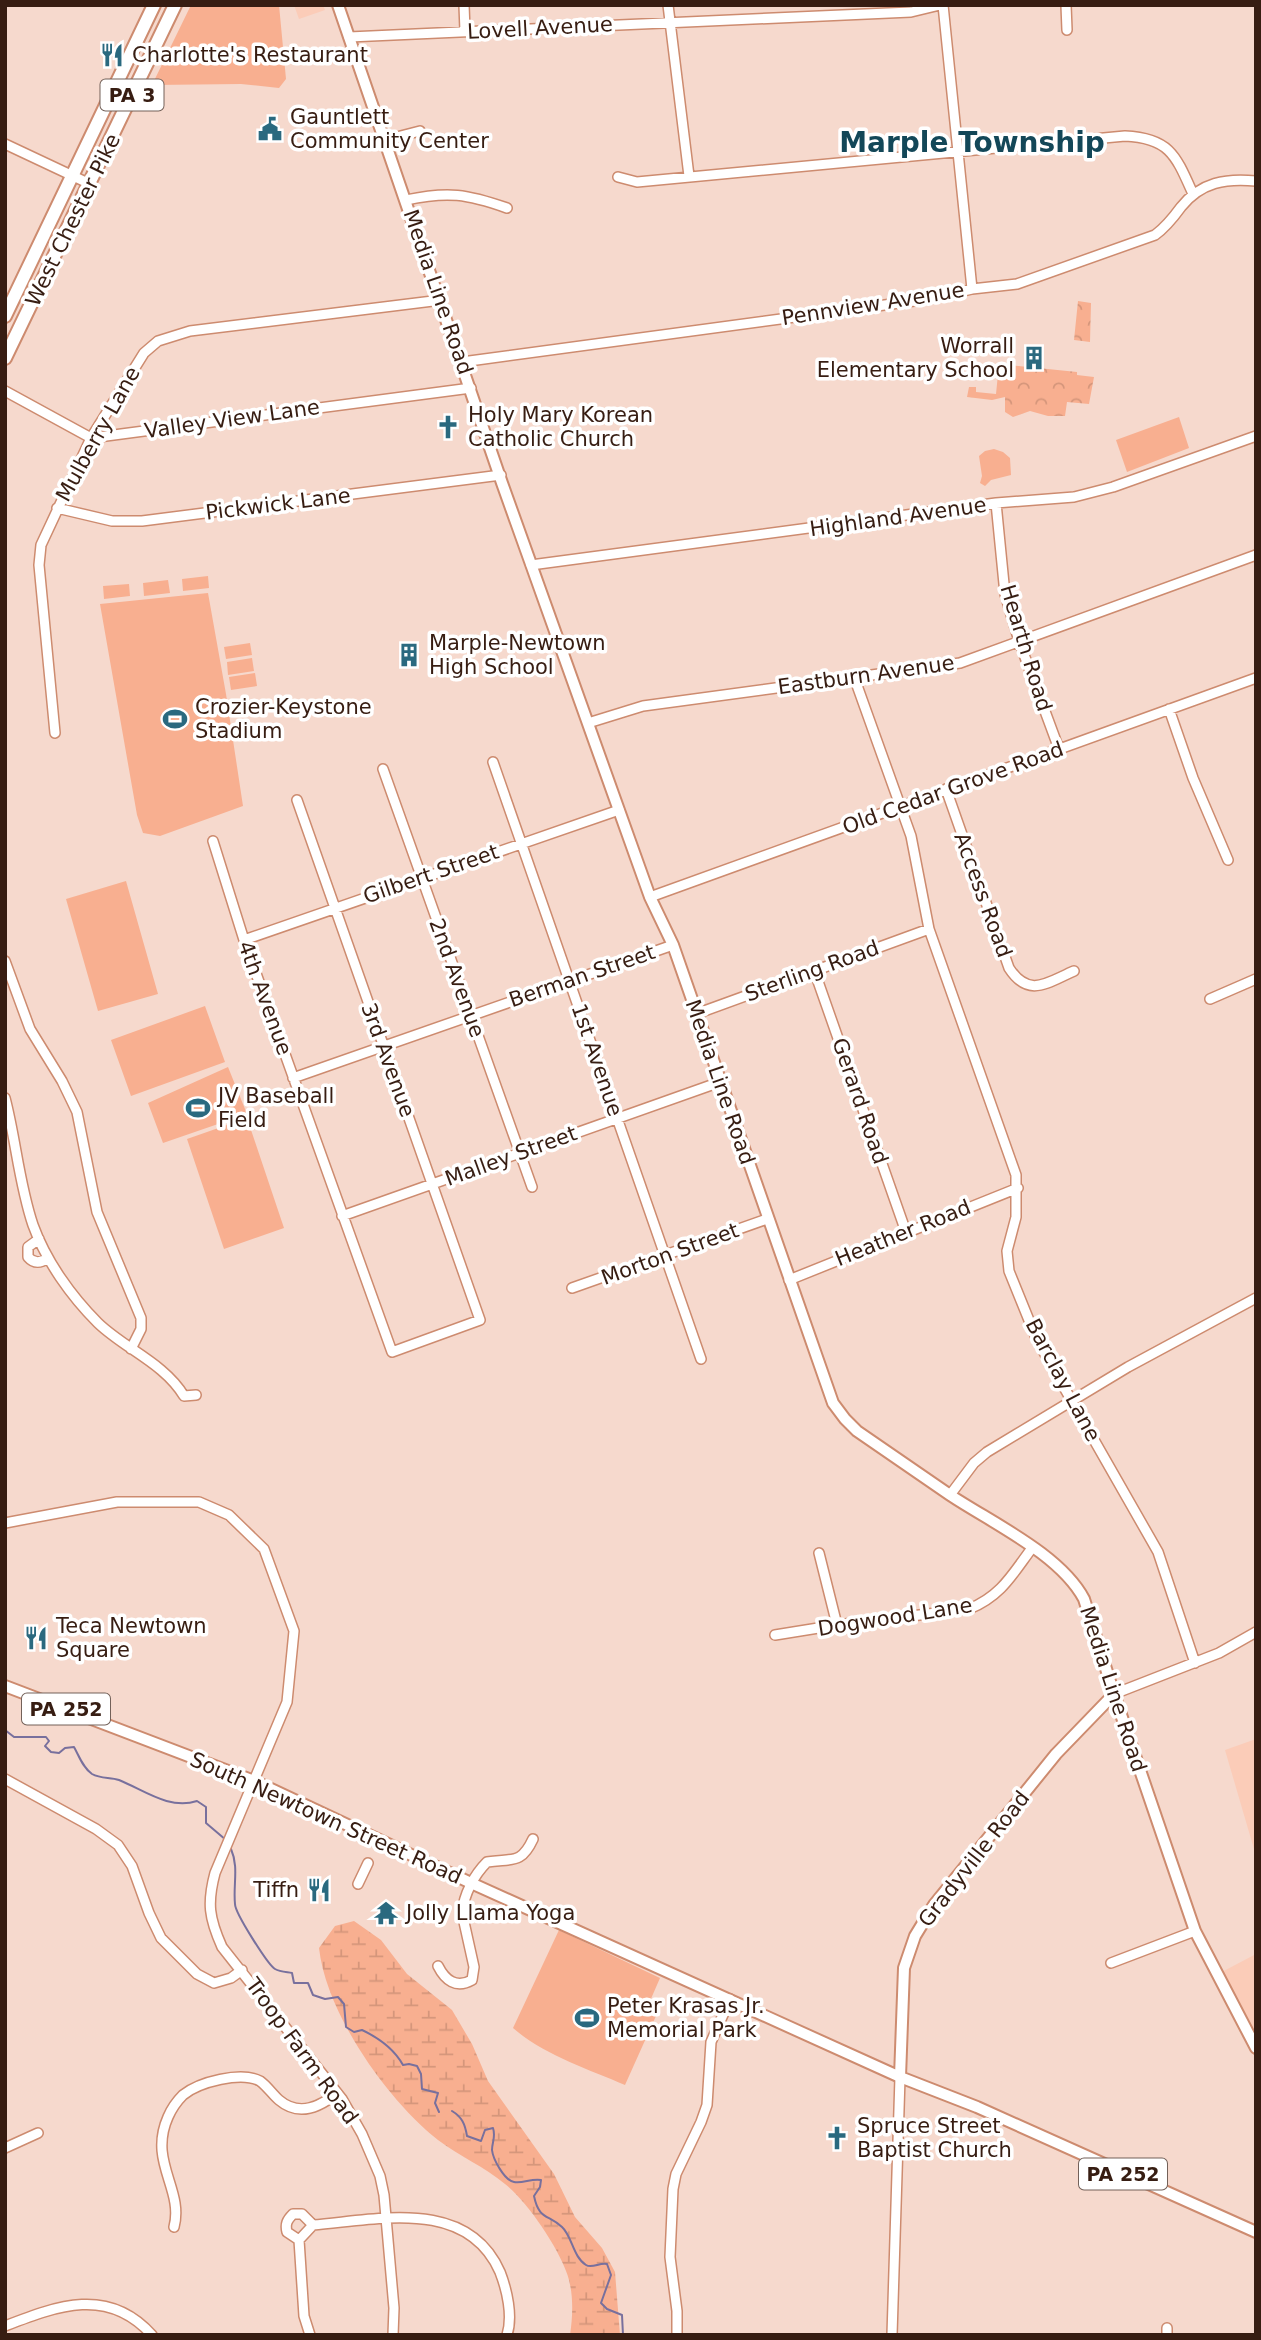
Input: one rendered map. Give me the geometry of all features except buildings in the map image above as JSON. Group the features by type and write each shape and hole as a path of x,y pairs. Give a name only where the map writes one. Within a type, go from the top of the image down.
{"highway":[{"name":"West Chester Pike","path":"5,316 154,5"},
{"name":"West Chester Pike","path":"5,358 175,5"}],"main road":[{"name":"Media Line Road","path":"338,5 531,565 650,897 673,945 829,1393 838,1412 858,1431 1032,1548 1076,1585 1084,1599 1195,1931 1256,2048"},
{"name":"South Newtown Street Road","path":"5,1686 254,1781 471,1883 900,2077 977,2107 1256,2232"},
{"name":"Gradyville Road","path":"900,2077 904,1968 915,1936 934,1905 1056,1754 1114,1694"}],"street":[{"path":"464,5 465,31"},
{"path":"667,5 689,176"},
{"path":"781,5 782,18"},
{"path":"941,5 972,289"},
{"name":"Lovell Avenue","path":"349,37 911,12 941,5"},
{"path":"1066,5 1067,30"},
{"path":"385,140 420,131"},
{"path":"618,177 637,182 1125,136 1145,137 1167,148 1176,158 1193,194"},
{"path":"5,144 90,184"},
{"name":"Pennview Avenue","path":"462,362 937,298 972,289 1017,284 1155,235 1168,225 1193,194 1216,182 1237,179 1256,181"},
{"path":"406,200 428,195 462,194 508,208"},
{"name":"Mulberry Lane","path":"55,733 39,565 41,545 91,438 144,353 158,341 173,334 441,300"},
{"name":"Valley View Lane","path":"91,438 471,388"},
{"path":"5,390 91,438"},
{"name":"Highland Avenue","path":"531,565 996,503 1074,497 1113,488 1256,436"},
{"name":"Pickwick Lane","path":"57,508 112,521 142,521 500,475"},
{"name":"Hearth Road","path":"996,503 1005,594 1019,641 1059,749"},
{"name":"Eastburn Avenue","path":"588,723 643,706 960,663 1256,555"},
{"name":"Barclay Lane","path":"854,677 915,852 929,929 1012,1162 1017,1188 1016,1217 1006,1262 1037,1340 1158,1552 1195,1663"},
{"name":"Old Cedar Grove Road","path":"650,897 1256,678"},
{"path":"1169,709 1193,778 1228,860"},
{"name":"1st Avenue","path":"493,762 701,1359"},
{"name":"2nd Avenue","path":"383,769 532,1187"},
{"name":"Access Road","path":"946,789 1009,968 1015,977 1023,984 1039,987 1074,971"},
{"name":"3rd Avenue","path":"297,800 480,1320 392,1352"},
{"name":"Gilbert Street","path":"244,940 619,810"},
{"name":"4th Avenue","path":"213,841 244,940 392,1352"},
{"name":"Sterling Road","path":"695,1014 929,929"},
{"name":"Berman Street","path":"293,1078 673,945"},
{"path":"5,961 30,1029 62,1081 77,1112 97,1212 141,1318 141,1329 131,1349"},
{"name":"Gerard Road","path":"814,970 906,1232"},
{"path":"1210,999 1256,979"},
{"name":"Malley Street","path":"342,1216 720,1082"},
{"path":"5,1098 30,1216 48,1258 82,1307 105,1330 163,1371 184,1396 196,1395"},
{"name":"Heather Road","path":"789,1280 1017,1188"},
{"name":"Morton Street","path":"572,1288 767,1219"},
{"path":"39,1239 28,1247 28,1257 35,1262 48,1258"},
{"path":"950,1495 987,1452 1186,1334 1256,1298"},
{"name":"Troop Farm Road","path":"5,1523 117,1502 199,1502 229,1515 264,1549 294,1631 288,1702 215,1873 209,1897 212,1925 222,1947 354,2117 371,2154 380,2176 387,2219 394,2308 393,2335"},
{"name":"Dogwood Lane","path":"775,1635 969,1609 1000,1592 1032,1548"},
{"path":"818,1553 837,1625"},
{"name":"Gradyville Road","path":"1114,1694 1219,1653 1256,1632"},
{"path":"5,1779 96,1829 118,1845 132,1866 161,1938 197,1974 214,1983 231,1978 242,1970"},
{"path":"438,1966 443,1976 451,1982 466,1984 471,1980 474,1967 462,1913 471,1883 486,1862 522,1857 527,1853 533,1839"},
{"path":"358,1884 368,1863"},
{"path":"1111,1964 1195,1931"},
{"path":"677,2335 677,2311 670,2257 673,2189 676,2174 704,2114 711,2042 730,1999"},
{"path":"174,2227 178,2214 160,2149 163,2128 170,2111 183,2096 199,2085 240,2077 261,2082 291,2108 314,2108 337,2093"},
{"name":"Gradyville Road","path":"892,2335 900,2077"},
{"path":"5,2148 38,2133"},
{"path":"299,2240 287,2232 287,2219 293,2214 302,2214 313,2225"},
{"path":"310,2335 304,2316 299,2240 313,2225 411,2216 437,2220 461,2229 494,2259 504,2282 508,2306 507,2335"},
{"path":"5,2326 50,2309 88,2304 123,2311 152,2335"}],"shaded area":[{"path":"294,5 323,5 325,10 299,19"},
{"path":"1256,1739 1256,1856 1225,1750"},
{"path":"1256,1954 1256,2047 1218,1974"}],"green space":[{"path":"191,5 279,5 286,79 279,88 241,84 152,85"},
{"path":"1078,301 1091,303 1090,342 1074,340"},
{"path":"999,364 1077,372 1077,375 1094,377 1089,404 1067,402 1065,416 1048,416 1030,411 1013,417 1005,412 1005,397 992,400 967,397 969,387 976,387 976,392 996,394"},
{"path":"1179,417 1189,448 1127,472 1116,440"},
{"path":"994,449 1010,458 1011,475 991,480 985,486 980,483 982,476 979,456"},
{"path":"208,576 209,588 183,591 182,579"},
{"path":"168,580 170,593 144,596 143,583"},
{"path":"129,584 130,596 104,599 103,586"},
{"name":"Crozier-Keystone Stadium","path":"208,593 243,806 160,836 143,833 137,815 100,604"},
{"path":"250,643 252,655 226,659 224,647"},
{"path":"252,658 254,671 228,675 227,662"},
{"path":"255,673 257,686 231,690 229,677"},
{"path":"126,881 158,994 98,1011 66,899"},
{"path":"205,1006 225,1062 131,1096 111,1040"},
{"name":"JV Baseball Field","path":"228,1067 247,1114 163,1143 148,1103"},
{"path":"247,1118 284,1228 224,1249 187,1139"},
{"path":"354,1921 381,1940 407,1974 452,2010 472,2044 488,2081 554,2174 575,2217 602,2248 615,2272 620,2335 570,2335 572,2303 569,2279 556,2249 532,2212 505,2184 446,2146 419,2123 380,2079 362,2053 333,2000 319,1948 335,1926"},
{"name":"Peter Krasas Jr. Memorial Park","path":"559,1930 660,1978 650,2001 660,2007 625,2085 552,2054 513,2028"}],"waterway":[{"path":"5,1730 14,1737 46,1737 49,1741 45,1746 51,1752 59,1753 65,1748 74,1747 86,1769 95,1776 119,1780 167,1801 197,1801 206,1807 206,1823 226,1840"},
{"path":"231,1849 235,1863 236,1909 271,1965 277,1970 292,1973 294,1983 308,1983 313,1995 325,1999 338,1997 344,2004 346,2027 354,2032 362,2030 380,2040 403,2065 417,2066 421,2074 422,2089 438,2093 435,2103 439,2112"},
{"path":"452,2111 462,2121 467,2136 481,2141 485,2130 493,2128 493,2154 503,2173 514,2182 541,2180 534,2196 541,2213 565,2231 578,2257 586,2265 607,2264 611,2275 601,2303 607,2309 622,2315 623,2335"}],"place":[{"name":"Charlotte's Restaurant","path":"112,55"},
{"name":"Gauntlett Community Center","path":"270,129"},
{"name":"Worrall Elementary School","path":"1034,358"},
{"name":"Holy Mary Korean Catholic Church","path":"448,427"},
{"name":"Marple-Newtown High School","path":"409,655"},
{"name":"Crozier-Keystone Stadium","path":"175,719"},
{"name":"JV Baseball Field","path":"198,1108"},
{"name":"Teca Newtown Square","path":"36,1638"},
{"name":"Tiffn","path":"319,1890"},
{"name":"Jolly Llama Yoga","path":"386,1913"},
{"name":"Peter Krasas Jr. Memorial Park","path":"587,2018"},
{"name":"Spruce Street Baptist Church","path":"837,2138"}],"district":[{"name":"Marple Township","path":"972,142"}]}
